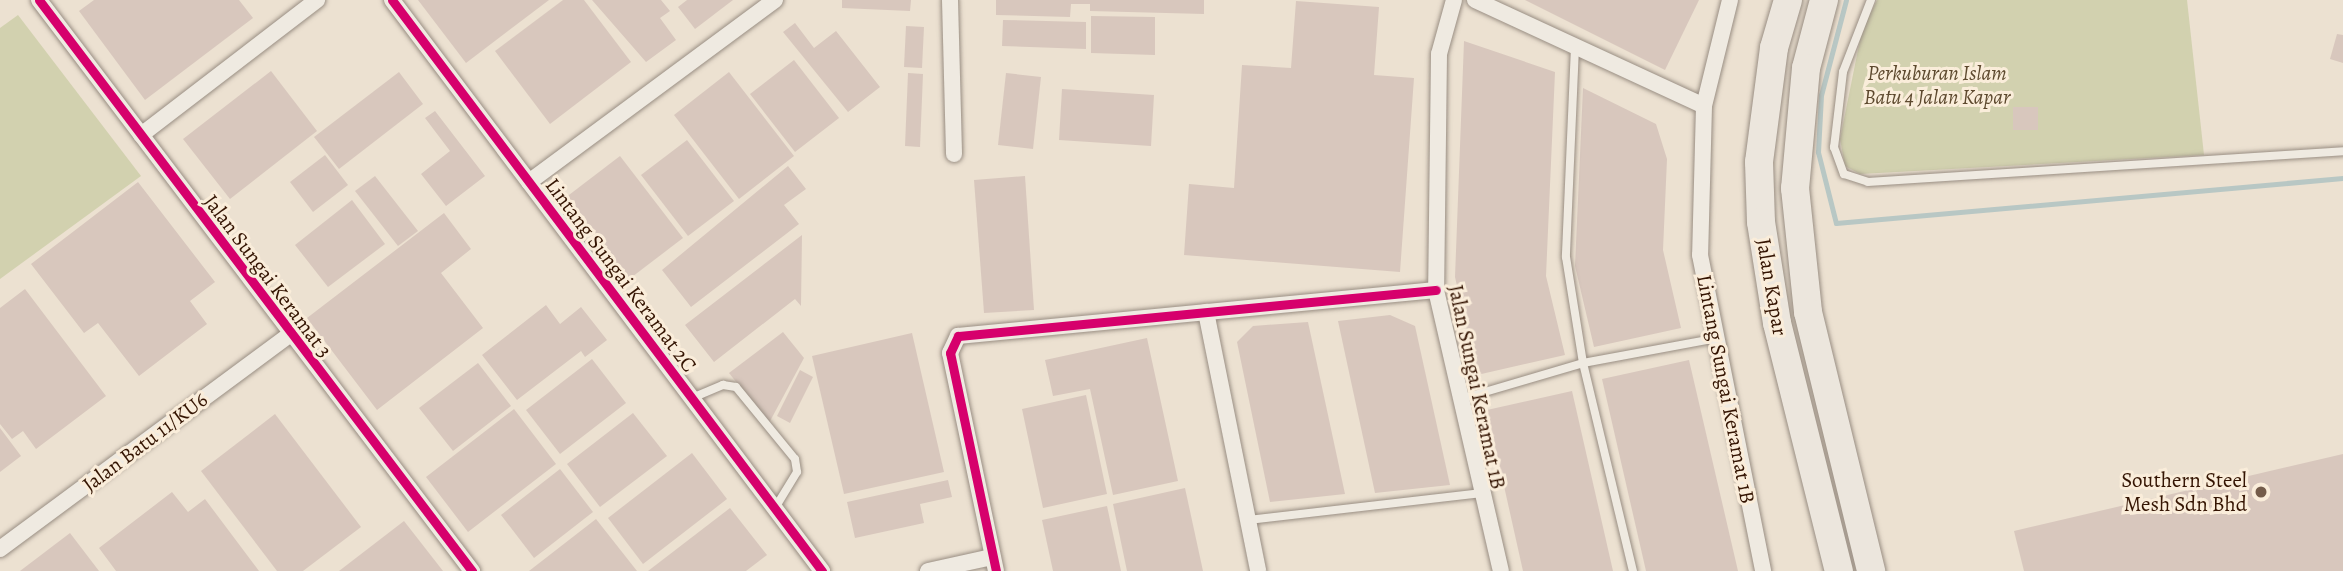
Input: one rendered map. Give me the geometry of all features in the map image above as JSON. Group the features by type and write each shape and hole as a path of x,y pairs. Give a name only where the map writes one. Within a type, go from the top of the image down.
{"highway":[{"name":"Jalan Kapar","path":"1788,0 1774,48 1759,162 1761,222 1777,323 1839,571"},
{"name":"Jalan Kapar","path":"1824,0 1806,68 1794,188 1808,312 1871,571"}],"street":[{"name":"Jalan Sungai Keramat 3","path":"39,0 289,335 472,571"},
{"path":"141,135 317,0"},
{"name":"Lintang Sungai Keramat 2C","path":"392,0 822,571"},
{"path":"529,182 775,0"},
{"path":"950,0 954,154"},
{"name":"Jalan Sungai Keramat 1B","path":"1454,0 1439,54 1436,290 1501,571"},
{"path":"1475,0 1704,106"},
{"name":"Lintang Sungai Keramat 1B","path":"1730,0 1704,106 1700,254 1712,339 1763,571"},
{"path":"928,571 994,564 952,342 958,336 1436,290"},
{"path":"1206,312 1258,571"},
{"name":"Jalan Batu 11/KU6","path":"0,549 289,335"}],"lane":[{"path":"1871,0 1843,72 1834,147 1844,174 1868,183 2343,151"},
{"path":"1575,47 1566,257 1583,363 1633,571"},
{"path":"1461,399 1583,363 1712,339"},
{"path":"692,398 723,385 736,387 795,459 797,472 775,508"},
{"path":"1248,520 1482,493"}],"green space":[{"name":"Perkuburan Islam Batu 4 Jalan Kapar","path":"1877,0 2187,0 2204,155 1860,174 1845,166 1840,139 1862,30"},
{"path":"18,15 141,176 0,279 0,28"}],"building":[{"path":"94,0 239,0 253,18 145,100 79,11"},
{"path":"418,0 549,0 466,63"},
{"path":"563,0 584,0 631,62 550,124 495,51"},
{"path":"592,0 661,0 670,11 660,18 676,40 646,62"},
{"path":"687,0 733,0 695,29 678,7"},
{"path":"842,0 911,0 910,11 842,8"},
{"path":"996,0 1204,0 1204,14 1090,11 1090,4 1071,4 1070,17 996,15"},
{"path":"1525,0 1699,0 1665,70"},
{"path":"1296,1 1379,7 1374,75 1414,78 1400,272 1184,255 1189,184 1234,188 1242,65 1291,68"},
{"path":"1091,16 1155,17 1155,55 1091,53"},
{"path":"1003,20 1086,22 1086,49 1002,46"},
{"path":"795,23 814,48 836,31 880,87 848,112 783,32"},
{"path":"906,26 924,27 922,68 904,67"},
{"path":"2337,34 2343,35 2343,63 2330,59"},
{"path":"1464,41 1555,72 1546,276 1565,355 1477,375 1455,277"},
{"path":"794,60 839,118 795,152 750,94"},
{"path":"271,71 317,131 230,199 183,139"},
{"path":"399,72 423,104 339,169 314,137"},
{"path":"729,72 794,156 739,199 674,115"},
{"path":"908,73 923,74 920,147 905,146"},
{"path":"1006,73 1041,77 1033,149 998,145"},
{"path":"1583,88 1656,124 1667,159 1663,250 1681,328 1594,347 1575,266"},
{"path":"1062,89 1154,95 1151,146 1059,140"},
{"path":"2013,107 2038,107 2038,130 2013,130"},
{"path":"435,111 485,176 446,206 421,174 450,151 425,118"},
{"path":"687,140 734,201 688,236 641,175"},
{"path":"325,155 348,185 313,212 290,182"},
{"path":"620,156 683,238 628,280 565,198"},
{"path":"788,166 806,189 784,205 799,224 691,307 662,270"},
{"path":"375,176 418,231 398,246 355,191"},
{"path":"1025,176 1034,310 984,313 974,180"},
{"path":"138,182 215,282 190,301 207,324 139,376 98,323 84,333 31,264"},
{"path":"352,200 385,244 328,287 295,245"},
{"path":"444,213 471,249 441,273 483,328 377,410 307,318"},
{"path":"802,235 801,306 795,299 714,362 685,325"},
{"path":"25,289 106,396 36,449 23,431 12,439 0,424 0,308"},
{"path":"546,305 560,324 581,307 607,340 585,357 581,351 517,400 482,355"},
{"path":"1390,315 1415,326 1450,485 1375,493 1338,321"},
{"path":"1308,322 1345,494 1270,502 1237,342 1253,326"},
{"path":"783,332 804,358 769,423 729,373"},
{"path":"912,333 944,472 844,494 812,356"},
{"path":"1147,338 1178,481 1113,495 1090,389 1053,396 1045,360"},
{"path":"592,359 626,403 560,454 526,410"},
{"path":"1689,360 1738,571 1646,571 1602,379"},
{"path":"478,363 511,406 453,451 419,408"},
{"path":"800,370 813,377 790,423 777,416"},
{"path":"1572,391 1613,571 1523,571 1487,410"},
{"path":"1086,395 1107,494 1043,508 1022,409"},
{"path":"514,409 556,464 468,532 426,477"},
{"path":"633,413 667,456 600,507 567,464"},
{"path":"275,414 361,527 303,571 277,571 201,471"},
{"path":"0,428 21,456 0,472"},
{"path":"692,453 727,499 643,564 608,518"},
{"name":"Southern Steel Mesh Sdn Bhd","path":"2343,454 2343,571 2024,571 2014,531"},
{"path":"560,469 593,512 534,558 501,515"},
{"path":"948,480 952,497 920,504 924,523 855,538 847,502"},
{"path":"1185,488 1203,571 1127,571 1113,504"},
{"path":"172,492 188,512 205,499 259,571 116,571 99,548"},
{"path":"1107,506 1121,571 1053,571 1042,520"},
{"path":"730,508 767,555 746,571 648,571"},
{"path":"596,519 637,571 529,571"},
{"path":"404,521 443,571 339,571"},
{"path":"70,533 99,571 20,571"}],"waterway":[{"path":"1846,0 1821,95 1818,152 1836,223 2343,178"}],"cycle path":[{"path":"39,0 472,571"},
{"path":"392,0 822,571"},
{"path":"996,571 950,353 958,336 1436,290"}],"place":[{"name":"Southern Steel Mesh Sdn Bhd","path":"2261,492"}]}
